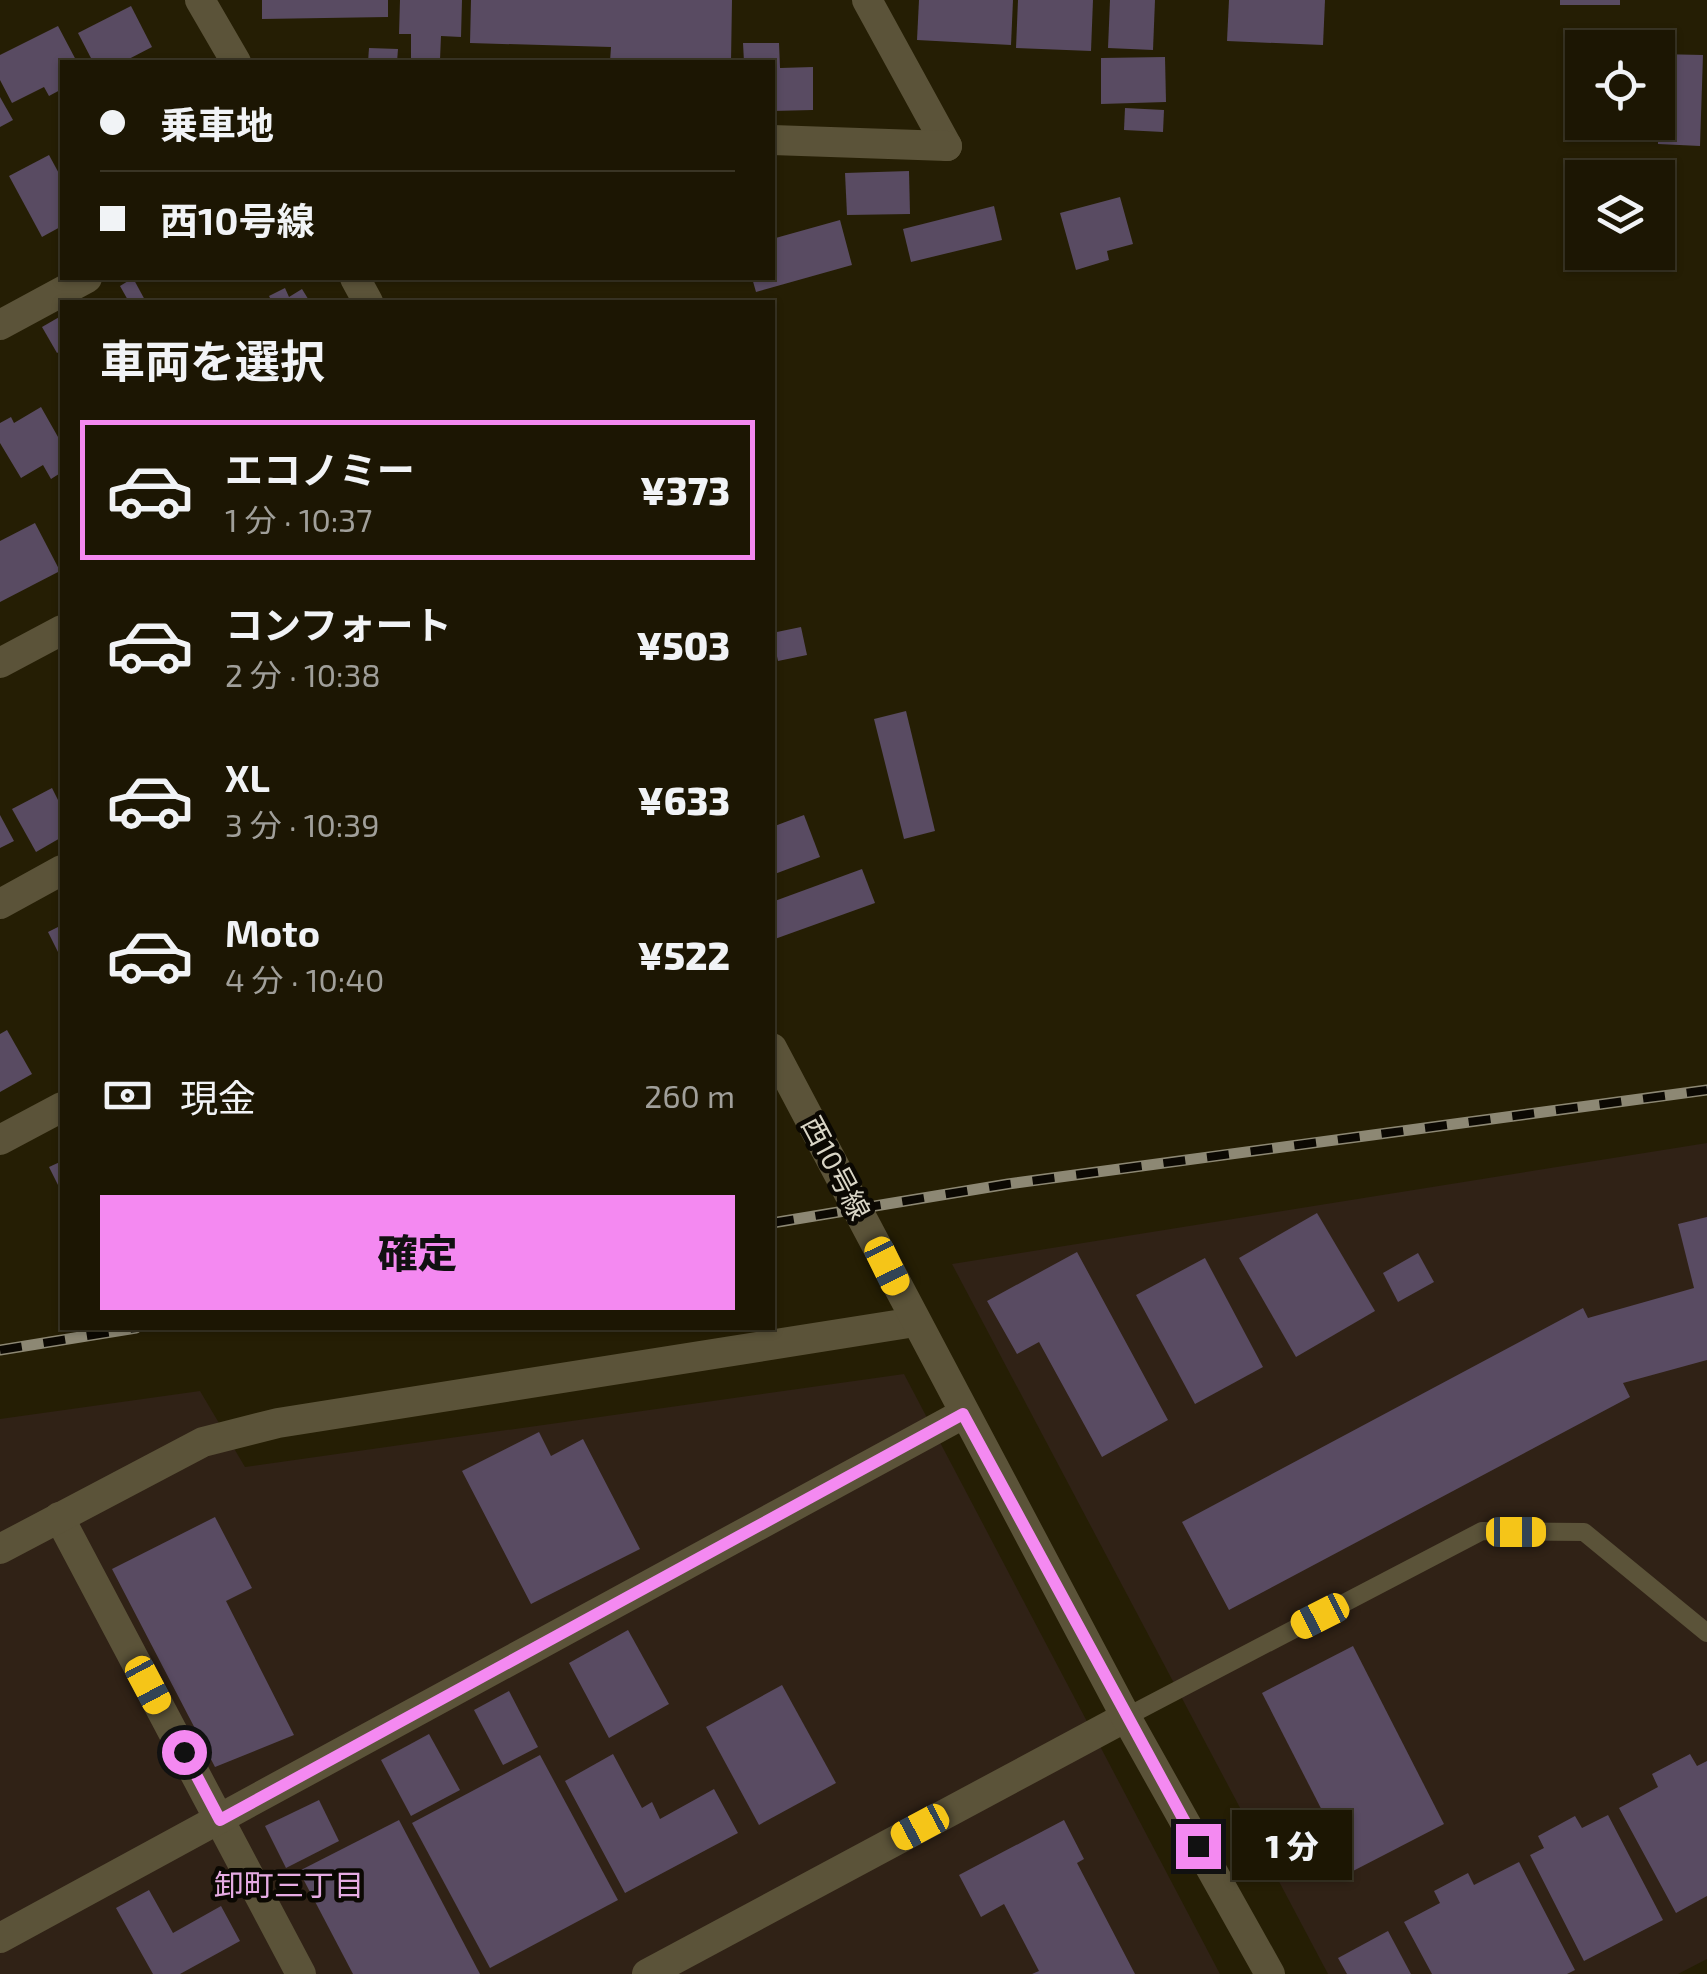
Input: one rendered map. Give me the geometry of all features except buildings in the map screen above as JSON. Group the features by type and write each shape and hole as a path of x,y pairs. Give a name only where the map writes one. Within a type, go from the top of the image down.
{"street":[{"path":"200,0 235,60"},
{"path":"775,140 947,146 867,0"},
{"path":"0,325 84,280"},
{"path":"0,664 60,631"},
{"path":"0,904 60,871"},
{"name":"西10号線","path":"775,1054 963,1414 1270,1974"},
{"path":"0,1140 60,1108"},
{"path":"0,1548 203,1442 278,1423 915,1322"},
{"path":"0,1938 963,1414"},
{"path":"59,1517 301,1974"},
{"path":"647,1974 1126,1717"}],"lane":[{"path":"1126,1717 1482,1531 1584,1532 1707,1633"}],"shaded area":[{"path":"1707,1143 1707,1959 1678,1974 1328,1974 952,1264"},
{"path":"904,1374 1220,1974 0,1974 0,1419 200,1391 245,1467"}],"railway":[{"path":"775,1223 1008,1184 1707,1090"},
{"path":"0,1350 124,1330"}],"district":[{"name":"卸町三丁目","path":"289,1886"}],"route":[{"path":"184,1752 220,1820 963,1414 1198,1846"}]}
